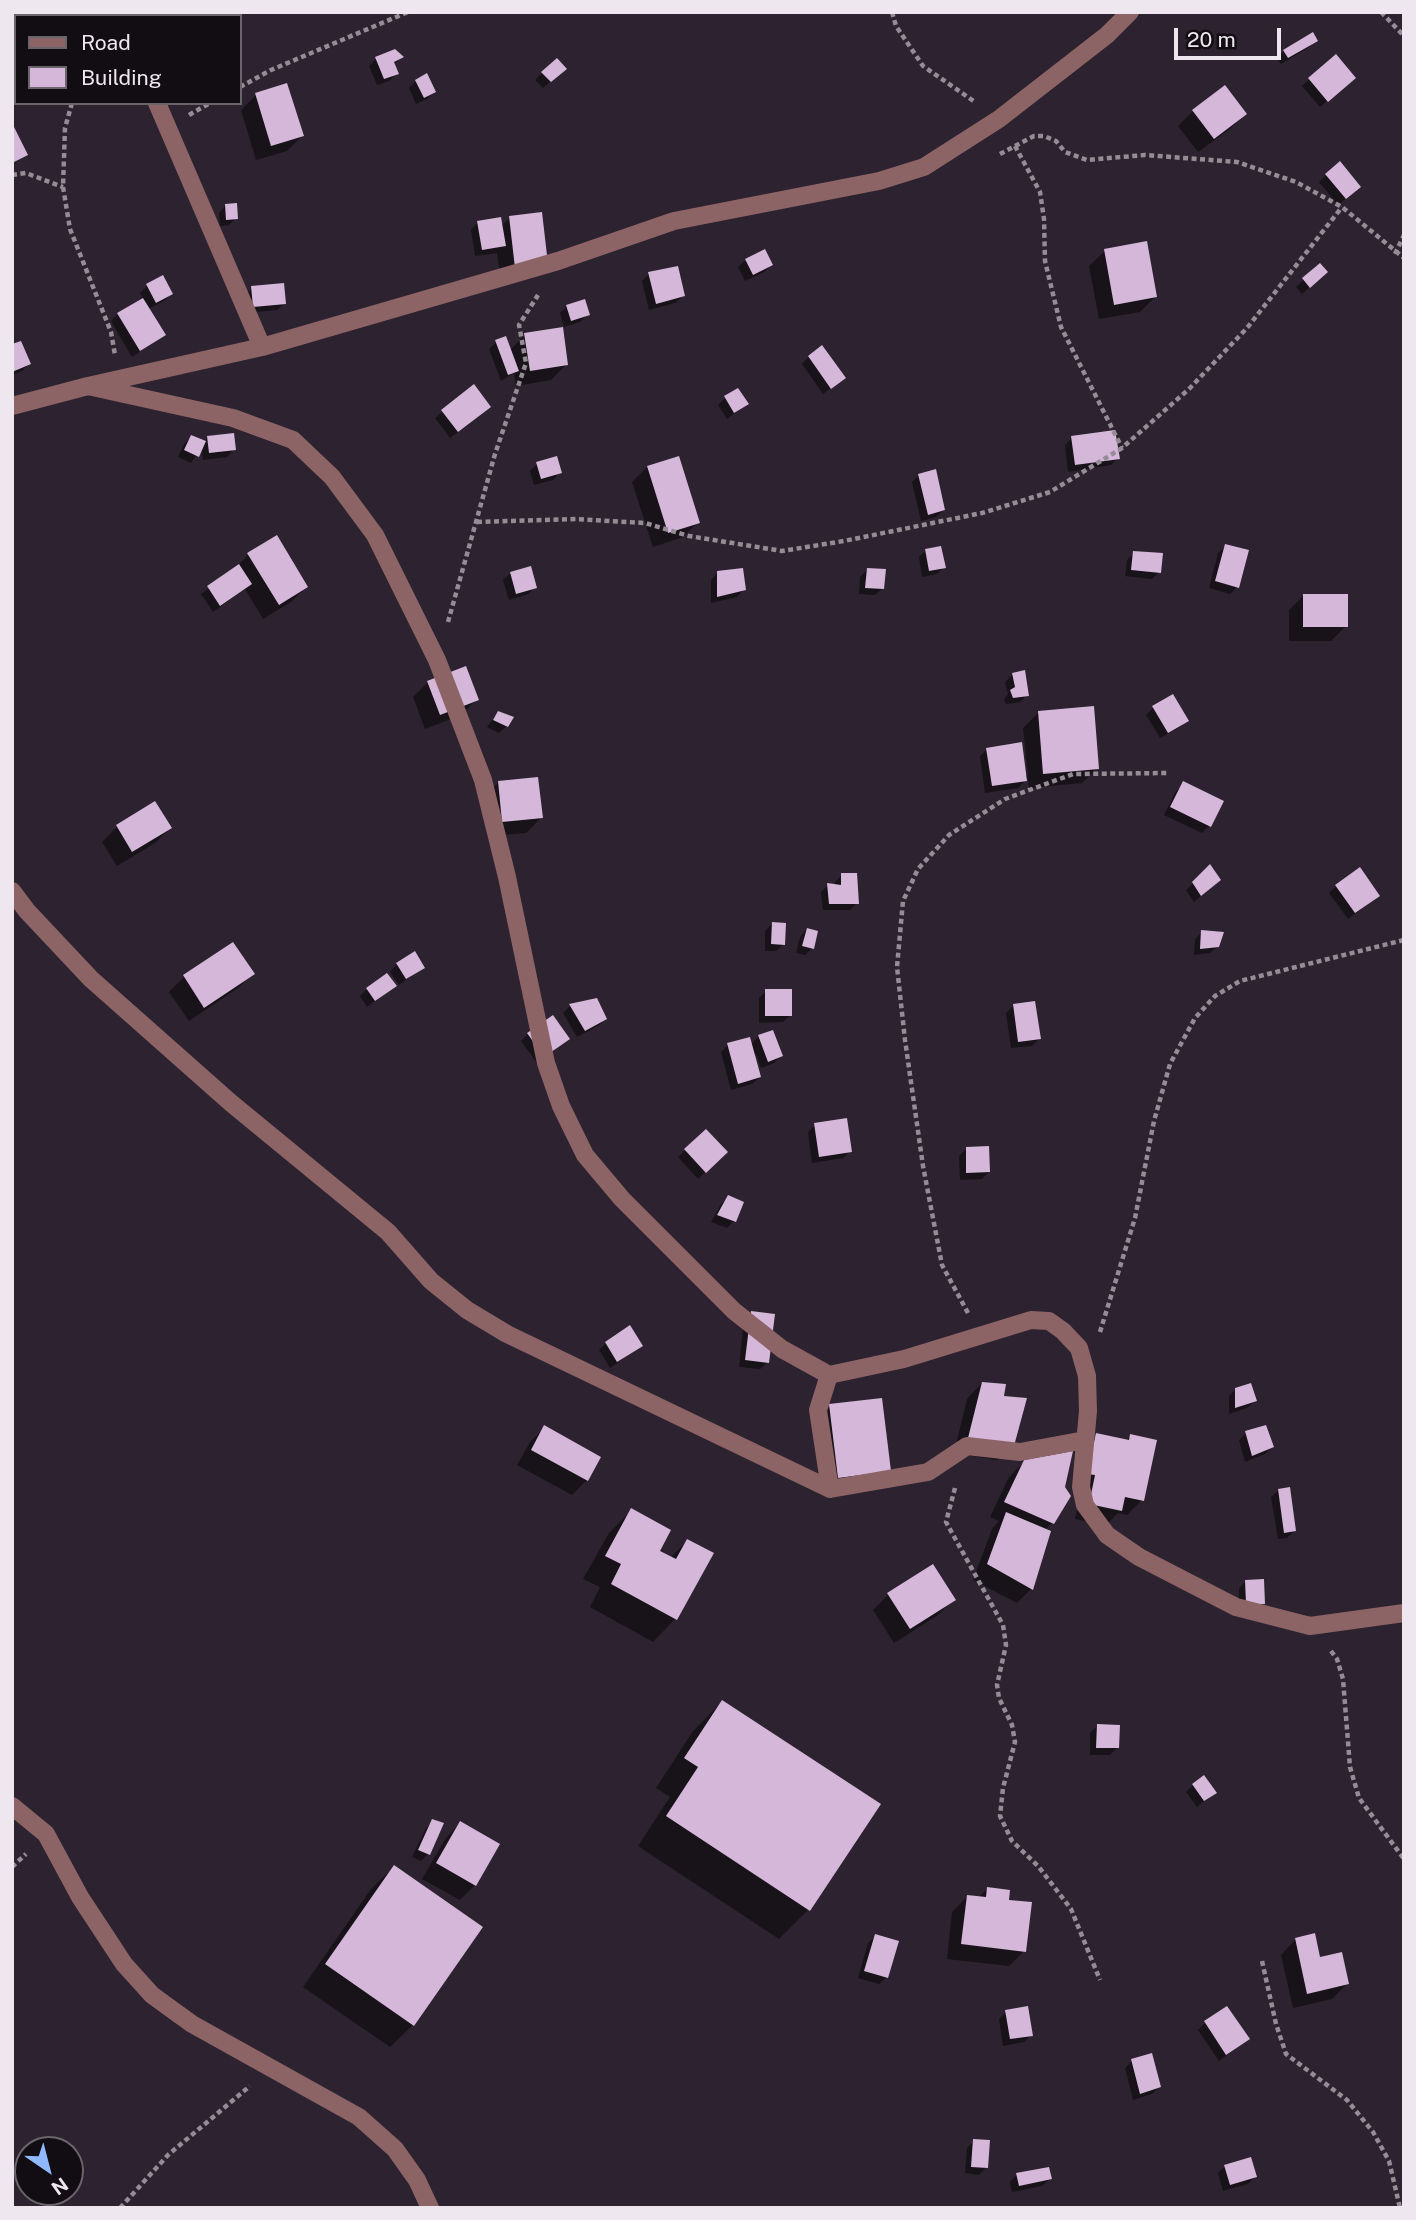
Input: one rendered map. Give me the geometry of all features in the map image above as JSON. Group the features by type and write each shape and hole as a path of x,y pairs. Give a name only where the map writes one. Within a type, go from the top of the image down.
{"street":[{"path":"12,406 262,347 558,261 674,220 879,181 924,167 999,119 1107,34 1130,12"},
{"path":"159,105 262,347"},
{"path":"88,386 233,418 293,440 332,477 375,535 437,660 483,780 508,877 546,1063 561,1106 585,1155 622,1199 734,1311 782,1349 829,1375 904,1359 1031,1320 1049,1321 1079,1348 1087,1376 1088,1411 1081,1487 1085,1505 1107,1535 1139,1557 1236,1607 1310,1626 1404,1613"},
{"path":"12,891 27,911 91,979 231,1103 369,1215 431,1281 467,1310 507,1334 830,1489 928,1472 967,1447 1020,1452 1086,1440"},
{"path":"829,1375 818,1410 830,1489"},
{"path":"12,1806 46,1834 80,1897 124,1964 152,1995 192,2024 359,2118 395,2149 417,2180 430,2208"}],"path":[{"path":"242,86 271,70 408,12"},
{"path":"892,12 897,26 923,66 999,119"},
{"path":"1381,12 1404,37"},
{"path":"71,105 65,128 62,187 70,229 111,332 119,379"},
{"path":"996,156 1034,136 1044,136 1056,141 1065,152 1087,160 1145,155 1237,162 1296,182 1342,207 1395,254 1404,258"},
{"path":"1015,146 1040,192 1045,261 1061,327 1122,448"},
{"path":"12,175 26,173 62,187"},
{"path":"477,522 576,519 645,523 689,536 782,551 982,513 1050,492 1122,448 1189,389 1247,328 1342,207"},
{"path":"1395,254 1404,235"},
{"path":"437,660 495,454 526,363 519,326 558,261"},
{"path":"978,1337 942,1265 923,1166 897,967 904,901 918,869 949,835 1005,799 1073,774 1169,773"},
{"path":"1087,1376 1135,1218 1154,1121 1170,1064 1195,1018 1215,996 1240,981 1404,940"},
{"path":"967,1447 946,1522 1003,1625 1006,1645 997,1685 999,1698 1012,1725 1015,1742 1003,1788 1000,1816 1012,1841 1038,1866 1071,1909 1100,1980"},
{"path":"1310,1626 1337,1659 1343,1679 1350,1767 1359,1798 1404,1859"},
{"path":"1262,1961 1276,2024 1286,2054 1347,2100 1373,2132 1389,2161 1399,2208"},
{"path":"120,2208 168,2155 272,2068"}],"building":[{"path":"1313,32 1318,41 1288,58 1283,50"},
{"path":"395,49 404,57 394,62 399,74 384,79 375,57"},
{"path":"1336,54 1356,78 1328,102 1308,78"},
{"path":"557,58 567,69 551,82 541,72"},
{"path":"427,73 436,92 424,98 415,80"},
{"path":"287,83 304,136 271,146 255,93"},
{"path":"1225,85 1247,114 1214,139 1192,110"},
{"path":"12,123 28,155 12,163"},
{"path":"1340,161 1361,187 1346,199 1325,174"},
{"path":"237,203 238,219 226,220 225,204"},
{"path":"542,212 548,264 515,268 509,216"},
{"path":"501,217 506,246 482,250 477,221"},
{"path":"1147,241 1157,297 1114,305 1104,249"},
{"path":"765,249 773,265 753,275 745,259"},
{"path":"1320,263 1328,272 1310,288 1302,278"},
{"path":"678,266 685,296 656,304 648,272"},
{"path":"163,275 173,294 156,303 146,284"},
{"path":"284,283 286,304 253,307 251,286"},
{"path":"143,298 166,335 140,351 117,313"},
{"path":"585,299 590,315 571,321 566,305"},
{"path":"563,327 568,365 530,371 524,333"},
{"path":"506,336 519,371 508,375 495,340"},
{"path":"21,341 31,364 12,372 12,344"},
{"path":"822,345 846,378 831,389 808,356"},
{"path":"474,384 491,407 458,432 441,410"},
{"path":"738,388 749,404 734,413 724,396"},
{"path":"1115,430 1120,459 1075,465 1071,436"},
{"path":"234,433 236,450 209,453 207,436"},
{"path":"191,435 206,441 199,457 184,450"},
{"path":"557,456 562,473 541,479 536,462"},
{"path":"679,456 700,523 668,533 647,466"},
{"path":"936,469 945,510 928,515 918,474"},
{"path":"277,535 308,587 279,605 247,553"},
{"path":"1225,544 1249,550 1239,588 1215,581"},
{"path":"941,546 946,568 929,571 925,549"},
{"path":"1133,551 1163,553 1161,573 1131,570"},
{"path":"239,564 252,584 220,606 207,586"},
{"path":"531,566 537,588 516,594 510,572"},
{"path":"743,568 746,590 717,597 717,571"},
{"path":"867,568 886,569 884,589 865,588"},
{"path":"1303,594 1348,594 1348,627 1303,627"},
{"path":"466,666 479,700 440,715 427,681"},
{"path":"1025,670 1029,696 1013,698 1010,690 1015,687 1012,673"},
{"path":"1173,694 1189,721 1168,733 1152,706"},
{"path":"1094,706 1099,769 1043,774 1038,711"},
{"path":"498,711 514,717 508,727 493,720"},
{"path":"1022,742 1027,781 992,786 986,748"},
{"path":"538,777 543,818 502,822 498,781"},
{"path":"1183,781 1224,801 1211,827 1170,807"},
{"path":"155,801 172,828 132,852 116,825"},
{"path":"1210,864 1221,880 1201,896 1192,882"},
{"path":"1360,867 1380,896 1355,913 1335,885"},
{"path":"841,873 857,873 859,904 829,904 827,883 841,885"},
{"path":"772,922 786,923 785,945 771,944"},
{"path":"807,928 818,931 814,949 802,946"},
{"path":"1201,930 1224,932 1219,947 1200,949"},
{"path":"233,942 255,974 204,1008 183,975"},
{"path":"415,951 425,968 406,979 396,963"},
{"path":"387,973 397,986 375,1001 366,988"},
{"path":"765,989 792,989 792,1016 765,1016"},
{"path":"597,998 607,1019 585,1031 569,1004"},
{"path":"1035,1001 1041,1039 1018,1042 1013,1004"},
{"path":"553,1015 570,1039 544,1057 527,1033"},
{"path":"773,1030 783,1056 768,1062 758,1035"},
{"path":"750,1037 761,1077 738,1084 727,1043"},
{"path":"847,1118 852,1152 819,1157 814,1123"},
{"path":"706,1129 728,1152 706,1173 684,1149"},
{"path":"989,1146 990,1172 966,1173 966,1147"},
{"path":"728,1195 744,1202 736,1222 717,1215"},
{"path":"751,1311 775,1314 769,1363 745,1360"},
{"path":"630,1325 643,1346 617,1362 605,1342"},
{"path":"982,1382 1006,1384 1004,1396 1027,1398 1014,1446 968,1438"},
{"path":"1251,1383 1257,1401 1235,1408 1235,1388"},
{"path":"882,1398 891,1471 838,1478 829,1404"},
{"path":"544,1425 601,1457 588,1481 531,1450"},
{"path":"1266,1425 1274,1447 1252,1456 1245,1431"},
{"path":"1096,1433 1129,1440 1130,1434 1157,1440 1144,1501 1125,1497 1122,1511 1089,1504 1095,1475 1087,1474"},
{"path":"1073,1451 1065,1487 1071,1496 1054,1524 1004,1502 1024,1460"},
{"path":"1290,1487 1296,1531 1284,1533 1278,1489"},
{"path":"631,1508 671,1530 660,1551 676,1559 687,1539 714,1553 677,1620 611,1584 621,1564 605,1556"},
{"path":"1006,1512 1051,1531 1033,1590 987,1564"},
{"path":"933,1564 956,1600 910,1629 887,1593"},
{"path":"1264,1579 1265,1604 1246,1604 1245,1580"},
{"path":"722,1700 881,1804 810,1911 666,1816 698,1767 684,1758"},
{"path":"1097,1724 1120,1725 1119,1748 1096,1748"},
{"path":"1204,1775 1217,1793 1204,1801 1192,1784"},
{"path":"432,1819 444,1823 430,1855 418,1850"},
{"path":"460,1821 500,1844 476,1886 436,1863"},
{"path":"394,1865 483,1927 414,2026 325,1964"},
{"path":"987,1887 1010,1890 1009,1900 1032,1902 1026,1952 961,1944 967,1895 986,1897"},
{"path":"1315,1933 1320,1957 1342,1952 1349,1984 1307,1994 1295,1938"},
{"path":"875,1934 899,1941 888,1978 864,1971"},
{"path":"1028,2006 1033,2036 1010,2039 1005,2010"},
{"path":"1227,2006 1250,2039 1226,2055 1204,2021"},
{"path":"1152,2053 1161,2087 1140,2094 1131,2059"},
{"path":"973,2139 990,2140 988,2168 971,2167"},
{"path":"1251,2157 1257,2177 1230,2185 1224,2165"},
{"path":"1049,2167 1052,2179 1019,2186 1016,2173"}]}
